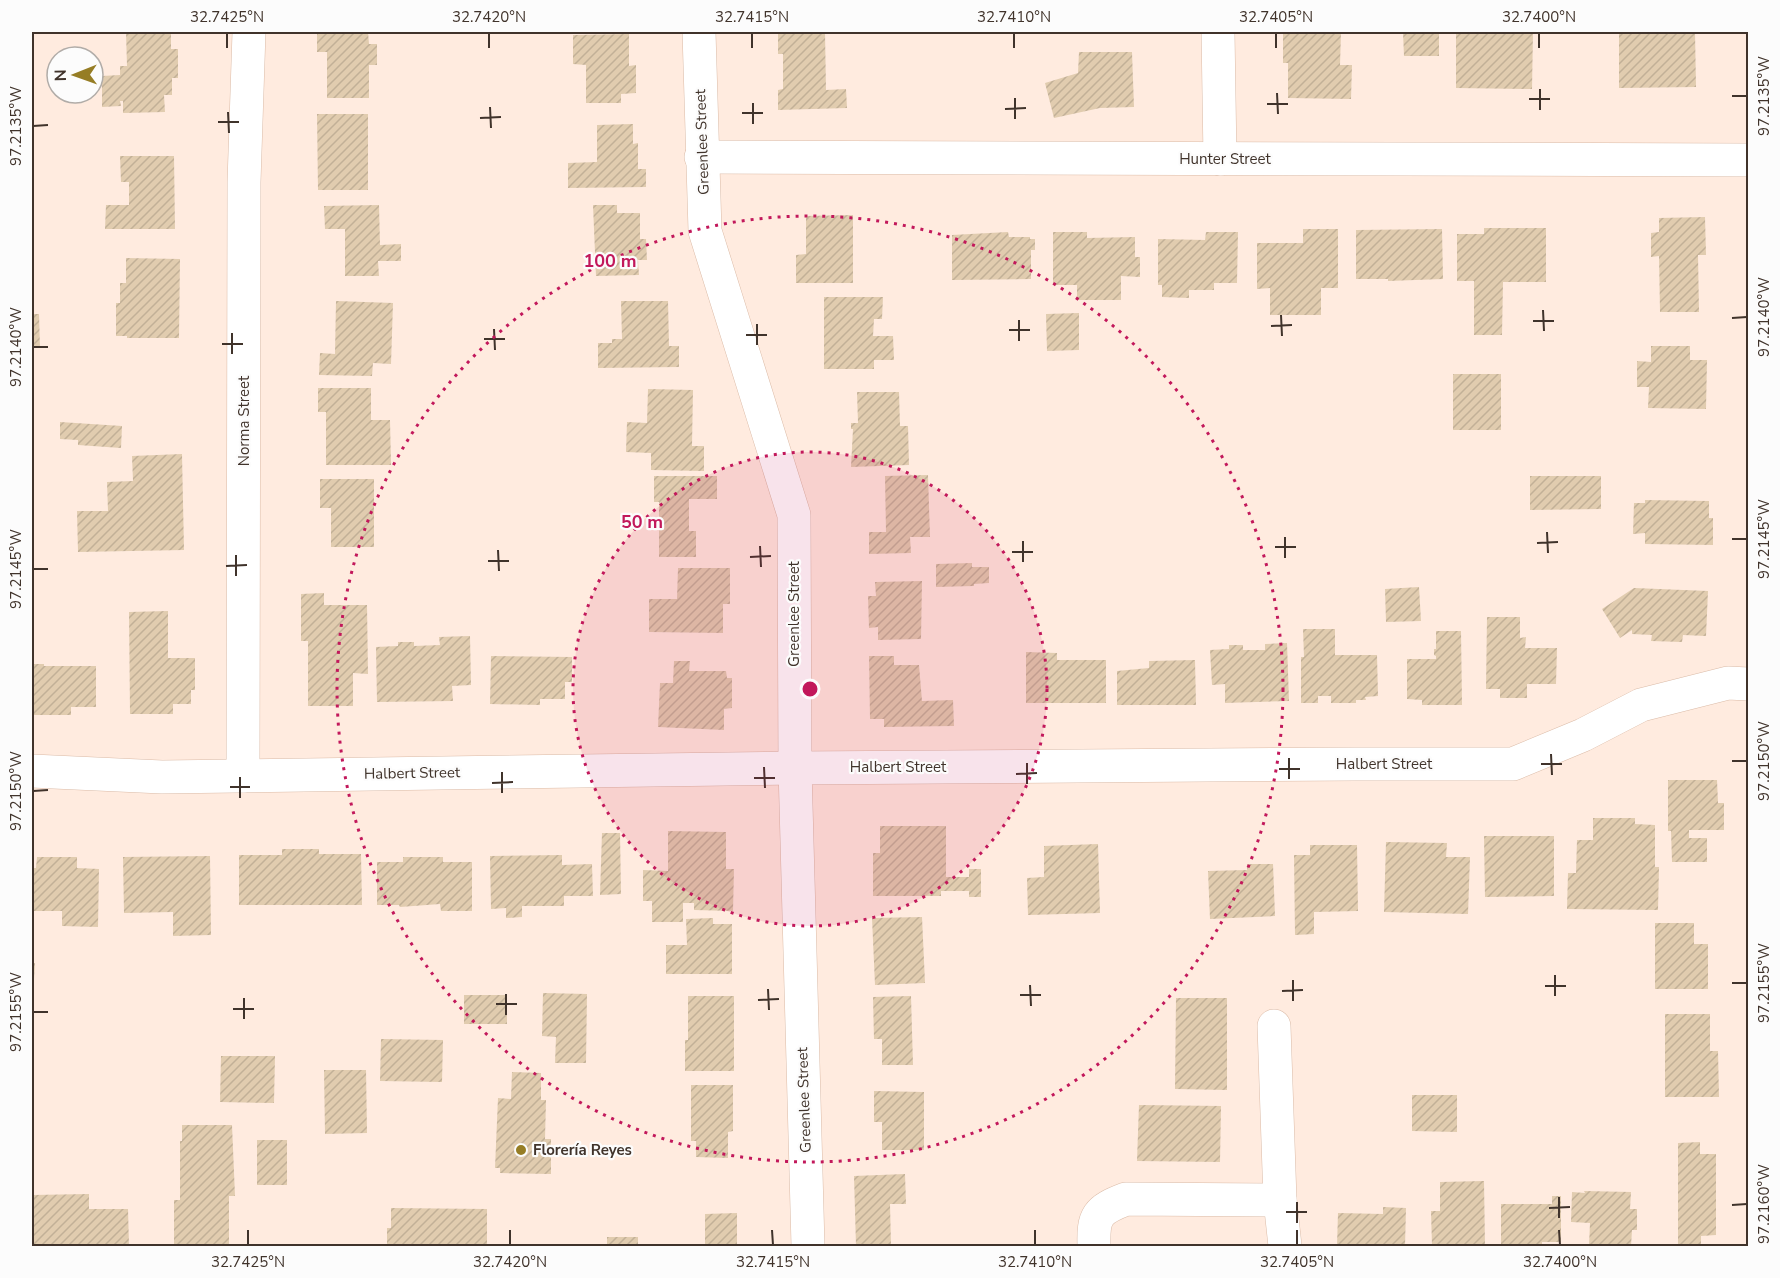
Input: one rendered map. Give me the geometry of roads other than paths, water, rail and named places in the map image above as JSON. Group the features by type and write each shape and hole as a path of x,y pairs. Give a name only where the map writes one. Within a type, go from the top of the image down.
{"street":[{"name":"Norma Street","path":"243,776 244,182 249,32"},
{"name":"Greenlee Street","path":"699,32 705,231 794,514 795,768 808,1246"},
{"path":"1218,32 1220,159"},
{"name":"Hunter Street","path":"701,157 1749,160"},
{"name":"Halbert Street","path":"32,771 162,777 795,768 1512,765 1583,735 1641,705 1728,683 1749,684"},
{"path":"1274,1026 1280,1200 1285,1246"},
{"path":"1094,1246 1094,1226 1105,1207 1125,1199 1280,1200"}],"place":[{"name":"Florería Reyes","path":"521,1150"}]}
